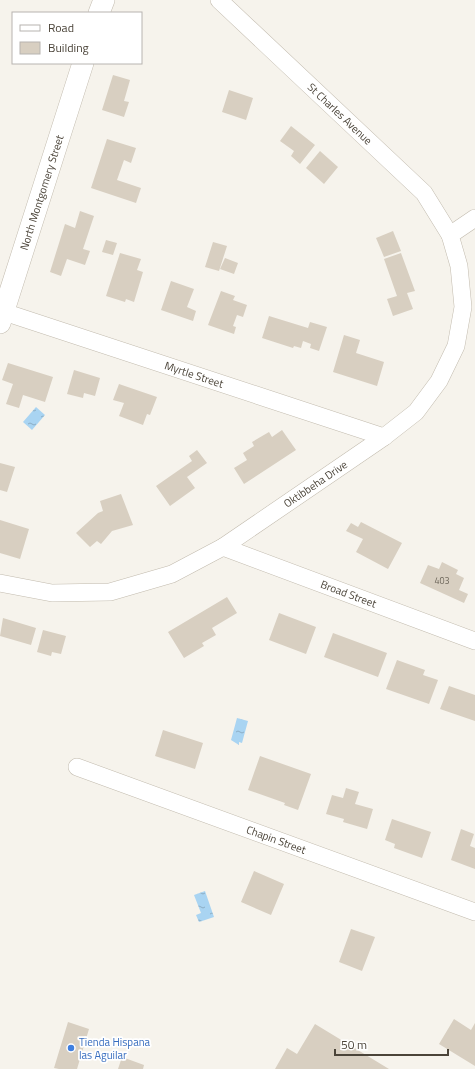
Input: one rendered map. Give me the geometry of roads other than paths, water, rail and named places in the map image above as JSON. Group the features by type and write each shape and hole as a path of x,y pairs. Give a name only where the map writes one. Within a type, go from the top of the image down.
{"street":[{"path":"99,12 104,0"},
{"name":"St Charles Avenue","path":"219,0 424,193 450,235"},
{"name":"North Montgomery Street","path":"2,317 83,64"},
{"path":"450,235 475,218"},
{"name":"Oktibbeha Drive","path":"0,583 52,593 110,592 172,574 223,547 384,437 416,412 439,381 456,346 463,307 459,266 450,235"},
{"name":"Myrtle Street","path":"2,317 384,437"},
{"name":"Broad Street","path":"223,547 474,639"},
{"name":"Chapin Street","path":"76,767 475,912"}],"water":[{"path":"36,407 45,415 32,430 23,422"},
{"path":"237,718 248,721 242,743 239,742 239,745 231,740"},
{"path":"205,891 214,917 199,922 196,915 201,913 194,895"}],"place":[{"name":"Tienda Hispana las Aguilar","path":"71,1048"}]}
